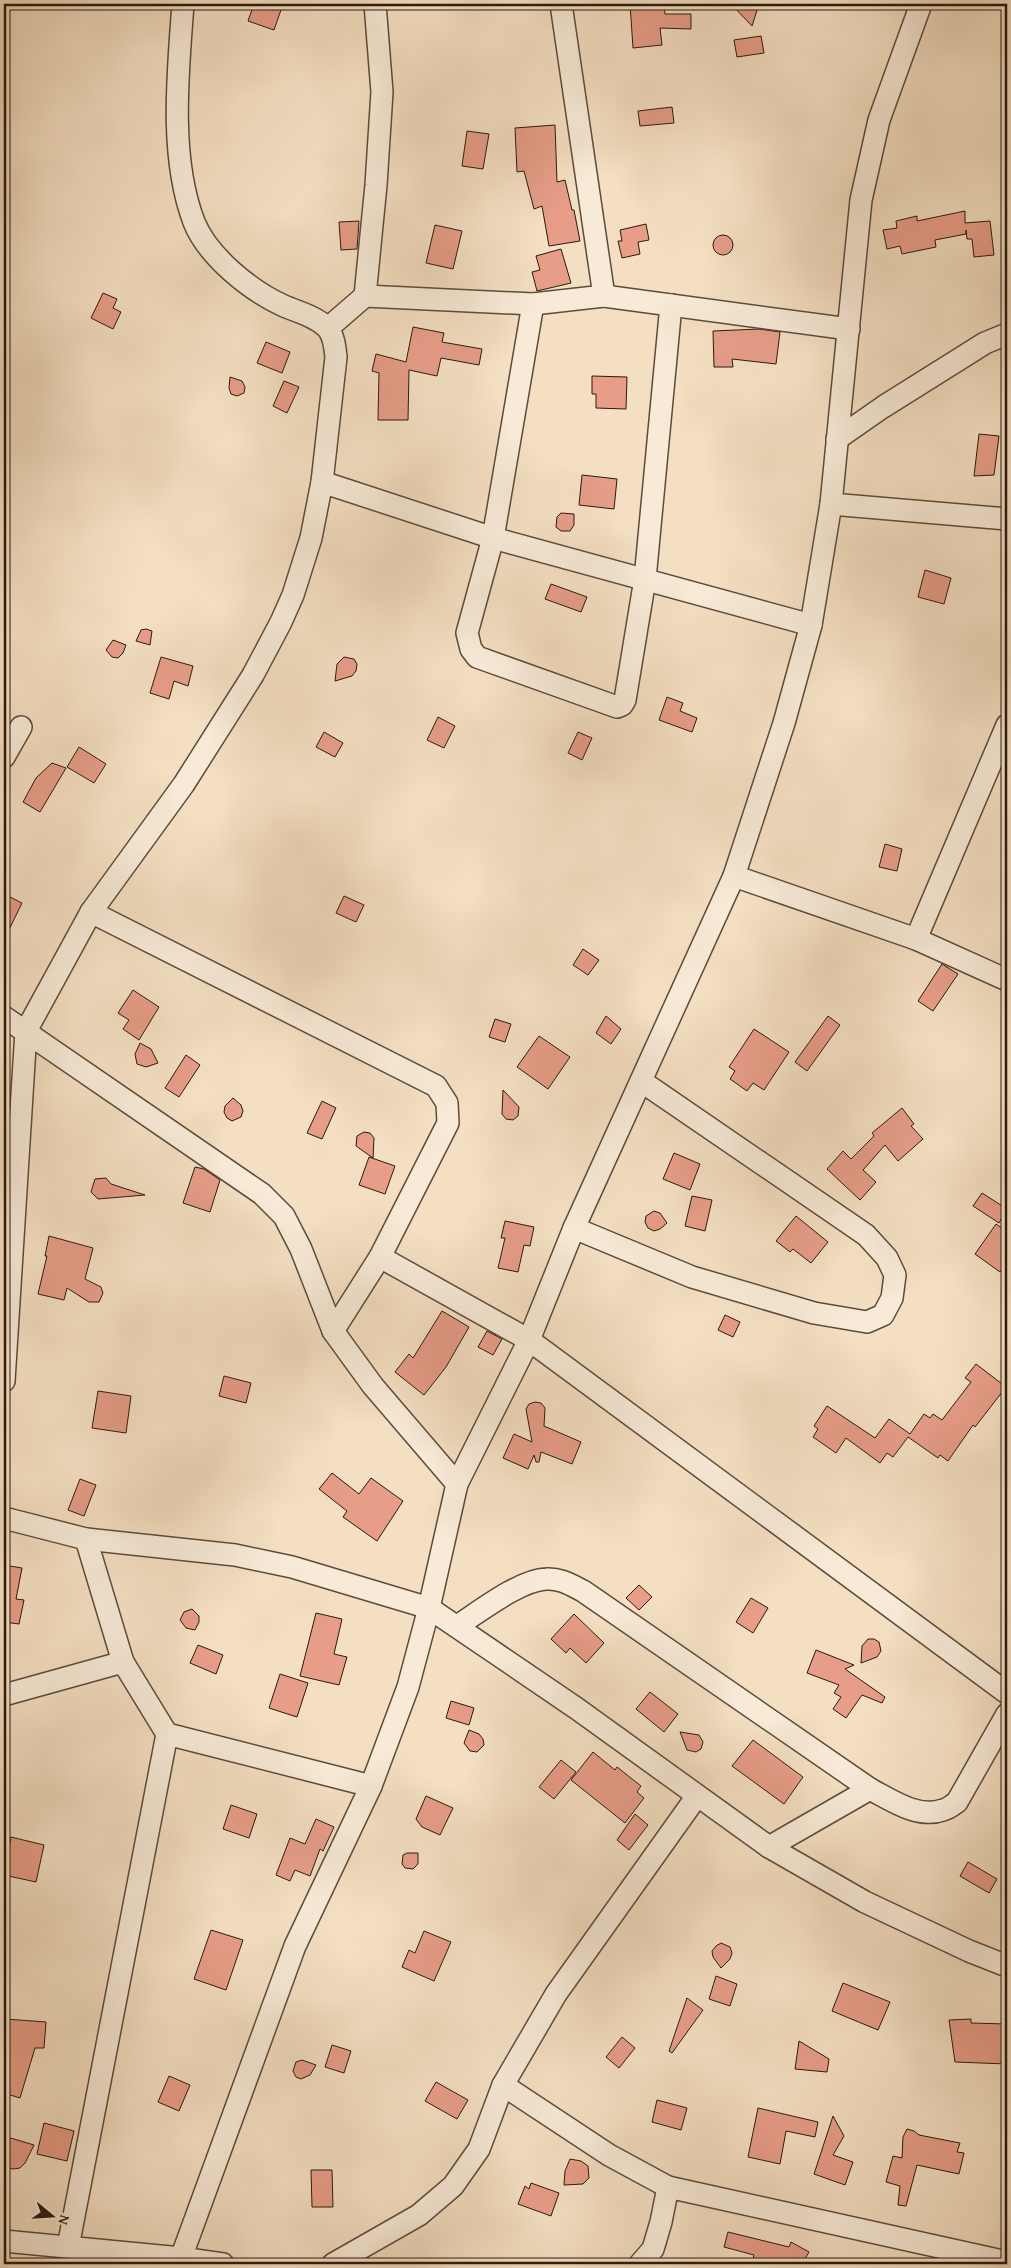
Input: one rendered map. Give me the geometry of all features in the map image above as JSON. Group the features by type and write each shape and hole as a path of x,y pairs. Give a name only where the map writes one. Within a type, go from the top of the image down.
{"street":[{"path":"4,1381 26,1031 91,912 184,784 253,675 293,595 311,538 322,482 336,357 334,342 328,328 310,316 270,299 240,280 213,251 195,223 179,162 177,136 183,4"},
{"path":"328,328 365,296 376,184 382,92 375,4"},
{"path":"561,4 604,296"},
{"path":"181,2258 295,1946 371,1786 408,1687 429,1608 457,1484 529,1340 574,1228 734,876 784,723 811,625 831,504 861,200 879,120 922,4"},
{"path":"365,296 533,304 604,296 849,329"},
{"path":"533,304 493,538 467,633 471,649 476,657 616,707 622,705 625,700 645,579 671,305"},
{"path":"837,439 883,407 985,343 1007,334"},
{"path":"322,482 493,538 811,625"},
{"path":"831,504 1007,519"},
{"path":"916,939 1007,725"},
{"path":"4,757 21,727"},
{"path":"734,876 916,939 1007,980"},
{"path":"91,912 436,1086 447,1103 448,1123 380,1256 333,1331"},
{"path":"4,1017 262,1194 284,1216 301,1249 333,1331 373,1386 457,1484"},
{"path":"574,1228 692,1277 814,1313 867,1322 883,1315 892,1298 895,1275 887,1258 866,1235 641,1081"},
{"path":"380,1256 529,1340 1007,1693"},
{"path":"4,1518 86,1539 235,1556 292,1567 429,1608 576,1708 769,1847 865,1902 969,1951 1007,1966"},
{"path":"68,2247 167,1734 123,1662 86,1539"},
{"path":"456,1626 529,1582 547,1579 564,1581 583,1591 870,1789 906,1807 926,1812 943,1810 957,1802 1007,1714"},
{"path":"4,1695 123,1662"},
{"path":"167,1734 371,1786"},
{"path":"769,1847 870,1789"},
{"path":"333,2264 419,2215 453,2186 479,2149 503,2085 556,1994 697,1796"},
{"path":"503,2085 609,2155 668,2187 985,2261 1007,2262"},
{"path":"640,2264 653,2249 668,2187"},
{"path":"4,2241 181,2258 223,2264"}],"building":[{"path":"254,4 283,4 274,30 248,21"},
{"path":"630,4 664,4 665,14 691,14 691,29 660,28 662,45 633,48"},
{"path":"731,4 759,4 752,26"},
{"path":"761,36 764,53 737,57 734,40"},
{"path":"672,107 674,123 640,126 638,111"},
{"path":"555,125 557,182 565,180 572,210 574,210 580,241 549,246 542,206 534,209 524,171 517,172 515,128"},
{"path":"467,131 489,134 483,169 462,166"},
{"path":"965,211 965,223 990,221 994,255 974,257 972,239 967,239 966,230 966,234 935,240 936,247 902,254 900,246 887,249 883,230 897,228 896,221 917,216 917,221"},
{"path":"359,221 357,249 341,250 339,222"},
{"path":"646,224 649,240 638,242 640,254 622,258 618,241 622,241 620,230"},
{"path":"435,225 462,231 453,269 426,263"},
{"path":"723,235 730,238 733,245 730,252 723,255 716,252 713,245 716,238"},
{"path":"561,249 571,283 537,291 532,272 540,270 536,256"},
{"path":"103,293 117,299 113,308 121,312 113,329 91,318"},
{"path":"413,327 444,333 442,342 482,349 479,365 441,358 437,376 409,370 408,420 378,420 379,373 372,371 376,354 406,362"},
{"path":"759,329 780,332 776,364 732,359 733,367 714,367 713,331"},
{"path":"266,342 290,352 282,373 257,363"},
{"path":"592,376 627,377 626,409 596,408 596,394 592,394"},
{"path":"230,377 242,381 245,387 244,393 237,396 231,394 229,388"},
{"path":"284,381 299,387 287,413 273,406"},
{"path":"979,434 999,436 994,475 974,476"},
{"path":"582,475 617,479 614,509 579,505"},
{"path":"561,513 574,514 574,525 570,531 561,531 556,527 557,517"},
{"path":"925,570 951,578 944,604 918,597"},
{"path":"551,584 587,597 581,612 545,599"},
{"path":"141,630 152,631 150,645 136,641"},
{"path":"113,640 126,645 123,653 118,658 112,657 106,650"},
{"path":"161,657 193,666 188,686 174,681 169,699 150,693"},
{"path":"344,657 354,659 357,664 356,671 352,676 335,681 337,664"},
{"path":"667,697 683,703 680,711 697,718 692,732 659,720"},
{"path":"438,717 455,726 444,748 427,740"},
{"path":"324,732 343,743 335,757 316,747"},
{"path":"578,732 592,738 582,760 568,753"},
{"path":"79,747 106,764 94,783 67,767"},
{"path":"52,763 66,768 40,812 23,802 36,778"},
{"path":"885,844 902,849 897,871 879,867"},
{"path":"4,894 22,903 4,940"},
{"path":"344,896 364,905 356,922 336,913"},
{"path":"583,949 599,960 588,975 573,965"},
{"path":"942,964 958,974 933,1011 918,1001"},
{"path":"133,990 159,1007 139,1040 123,1029 129,1020 118,1013"},
{"path":"606,1016 621,1029 611,1044 596,1033"},
{"path":"828,1016 840,1025 807,1071 795,1062"},
{"path":"495,1019 511,1024 505,1042 489,1037"},
{"path":"754,1029 789,1052 764,1090 753,1083 747,1091 730,1079 735,1071 729,1067"},
{"path":"539,1036 570,1057 548,1089 517,1067"},
{"path":"140,1043 151,1049 158,1063 146,1067 137,1064 135,1054"},
{"path":"186,1055 200,1065 179,1097 165,1088"},
{"path":"503,1090 519,1107 518,1116 513,1120 506,1119 502,1114"},
{"path":"233,1098 241,1105 243,1111 241,1117 232,1121 227,1118 224,1112 225,1106"},
{"path":"322,1101 336,1108 322,1139 307,1133"},
{"path":"902,1108 914,1124 911,1126 923,1139 898,1161 885,1145 863,1170 876,1182 860,1200 827,1169 843,1151 851,1159 874,1136 872,1133"},
{"path":"364,1132 370,1133 374,1138 373,1158 356,1146 357,1136"},
{"path":"674,1153 700,1164 690,1190 663,1179"},
{"path":"369,1157 395,1166 385,1194 359,1185"},
{"path":"195,1167 204,1169 220,1180 210,1212 183,1203"},
{"path":"106,1178 111,1184 145,1195 98,1199 91,1192 95,1179"},
{"path":"982,1193 1007,1209 999,1223 973,1206"},
{"path":"692,1196 712,1200 705,1231 685,1226"},
{"path":"654,1211 660,1213 667,1223 654,1231 648,1228 645,1222 646,1216"},
{"path":"796,1216 828,1242 811,1263 793,1249 790,1252 776,1241"},
{"path":"505,1221 534,1227 530,1246 524,1245 518,1272 498,1268 505,1238 501,1238"},
{"path":"996,1224 1007,1232 1007,1262 1000,1272 975,1254"},
{"path":"49,1236 93,1248 85,1279 101,1287 103,1293 99,1302 89,1302 67,1288 64,1300 38,1294 47,1256 45,1256"},
{"path":"442,1311 469,1327 446,1367 424,1395 395,1372 409,1354 413,1358"},
{"path":"725,1315 740,1322 733,1337 718,1330"},
{"path":"487,1331 502,1339 493,1355 478,1347"},
{"path":"976,1364 1006,1387 975,1427 973,1425 948,1461 940,1455 938,1458 908,1437 893,1457 887,1453 880,1463 846,1438 836,1453 813,1437 818,1429 814,1426 827,1406 875,1438 889,1419 910,1434 924,1414 930,1418 933,1414 942,1420 971,1382 965,1378"},
{"path":"224,1376 251,1383 246,1403 219,1396"},
{"path":"98,1391 131,1396 126,1433 92,1428"},
{"path":"541,1403 545,1408 544,1426 581,1442 572,1464 541,1452 539,1462 536,1462 534,1455 528,1469 503,1458 514,1434 532,1442 526,1409 529,1404"},
{"path":"332,1473 359,1494 371,1478 403,1501 377,1541 343,1517 347,1511 319,1489"},
{"path":"80,1479 96,1485 84,1516 68,1510"},
{"path":"4,1565 22,1568 16,1599 24,1600 19,1624 4,1622"},
{"path":"639,1585 652,1597 639,1610 626,1598"},
{"path":"751,1598 768,1608 753,1633 736,1622"},
{"path":"192,1609 199,1616 199,1622 195,1630 186,1628 180,1620 184,1612"},
{"path":"316,1613 342,1619 334,1654 347,1657 339,1685 300,1676"},
{"path":"574,1614 604,1643 586,1663 570,1648 566,1653 551,1639"},
{"path":"868,1639 874,1639 879,1642 881,1651 877,1657 861,1663 862,1646"},
{"path":"198,1645 223,1655 216,1674 190,1663"},
{"path":"816,1650 854,1665 845,1669 885,1697 882,1703 862,1695 846,1718 833,1709 841,1697 834,1693 839,1685 807,1673"},
{"path":"280,1674 308,1683 297,1717 269,1708"},
{"path":"650,1692 678,1714 664,1732 636,1709"},
{"path":"451,1701 474,1708 469,1725 446,1718"},
{"path":"469,1730 479,1734 483,1739 484,1745 477,1752 470,1751 464,1743"},
{"path":"680,1732 699,1735 703,1742 701,1749 696,1752 687,1750"},
{"path":"753,1740 803,1777 784,1804 732,1766"},
{"path":"593,1752 615,1770 617,1767 641,1786 637,1792 644,1798 625,1823 571,1780"},
{"path":"561,1760 576,1772 554,1799 539,1787"},
{"path":"426,1796 453,1808 440,1835 422,1827 416,1819"},
{"path":"231,1805 257,1814 249,1838 223,1829"},
{"path":"635,1814 648,1825 629,1850 617,1840"},
{"path":"316,1819 334,1827 323,1851 320,1849 310,1876 295,1870 290,1881 276,1875 290,1838 305,1844"},
{"path":"11,1837 44,1845 36,1882 4,1875 6,1844 10,1843"},
{"path":"418,1853 418,1864 413,1869 405,1868 402,1864 403,1855"},
{"path":"968,1862 997,1879 989,1893 960,1876"},
{"path":"211,1930 243,1940 226,1990 194,1979"},
{"path":"424,1931 451,1942 434,1981 402,1967 409,1950 415,1953"},
{"path":"721,1943 730,1947 732,1953 730,1959 721,1968 713,1957 712,1951"},
{"path":"716,1976 737,1984 730,2006 709,1999"},
{"path":"843,1983 890,2002 878,2030 832,2011"},
{"path":"687,1998 703,2010 672,2053 669,2051"},
{"path":"5,2019 46,2022 44,2048 35,2048 20,2098 4,2093"},
{"path":"971,2019 971,2023 1007,2024 1007,2064 955,2062 949,2020"},
{"path":"622,2037 635,2048 619,2068 606,2057"},
{"path":"799,2041 829,2059 827,2072 795,2069"},
{"path":"332,2045 351,2051 344,2073 325,2067"},
{"path":"302,2060 316,2065 310,2075 301,2079 296,2077 293,2071 296,2062"},
{"path":"169,2076 190,2085 179,2111 158,2102"},
{"path":"436,2082 468,2100 457,2119 425,2101"},
{"path":"657,2100 687,2108 681,2130 652,2122"},
{"path":"758,2108 818,2122 815,2137 786,2131 780,2164 748,2157"},
{"path":"833,2116 844,2136 833,2155 853,2162 845,2185 814,2174"},
{"path":"44,2123 74,2131 67,2161 37,2154"},
{"path":"907,2129 919,2135 960,2143 957,2152 964,2153 959,2174 917,2165 906,2206 898,2205 900,2186 886,2182 893,2156 902,2158 903,2137"},
{"path":"4,2136 34,2145 25,2163 20,2168 4,2167"},
{"path":"570,2159 581,2161 588,2166 589,2178 583,2184 564,2185 565,2171"},
{"path":"311,2170 332,2170 333,2207 312,2207"},
{"path":"531,2183 559,2193 551,2216 518,2204 525,2186 529,2189"},
{"path":"728,2232 789,2247 791,2242 809,2252 802,2264 751,2264 754,2255 724,2247"}]}
